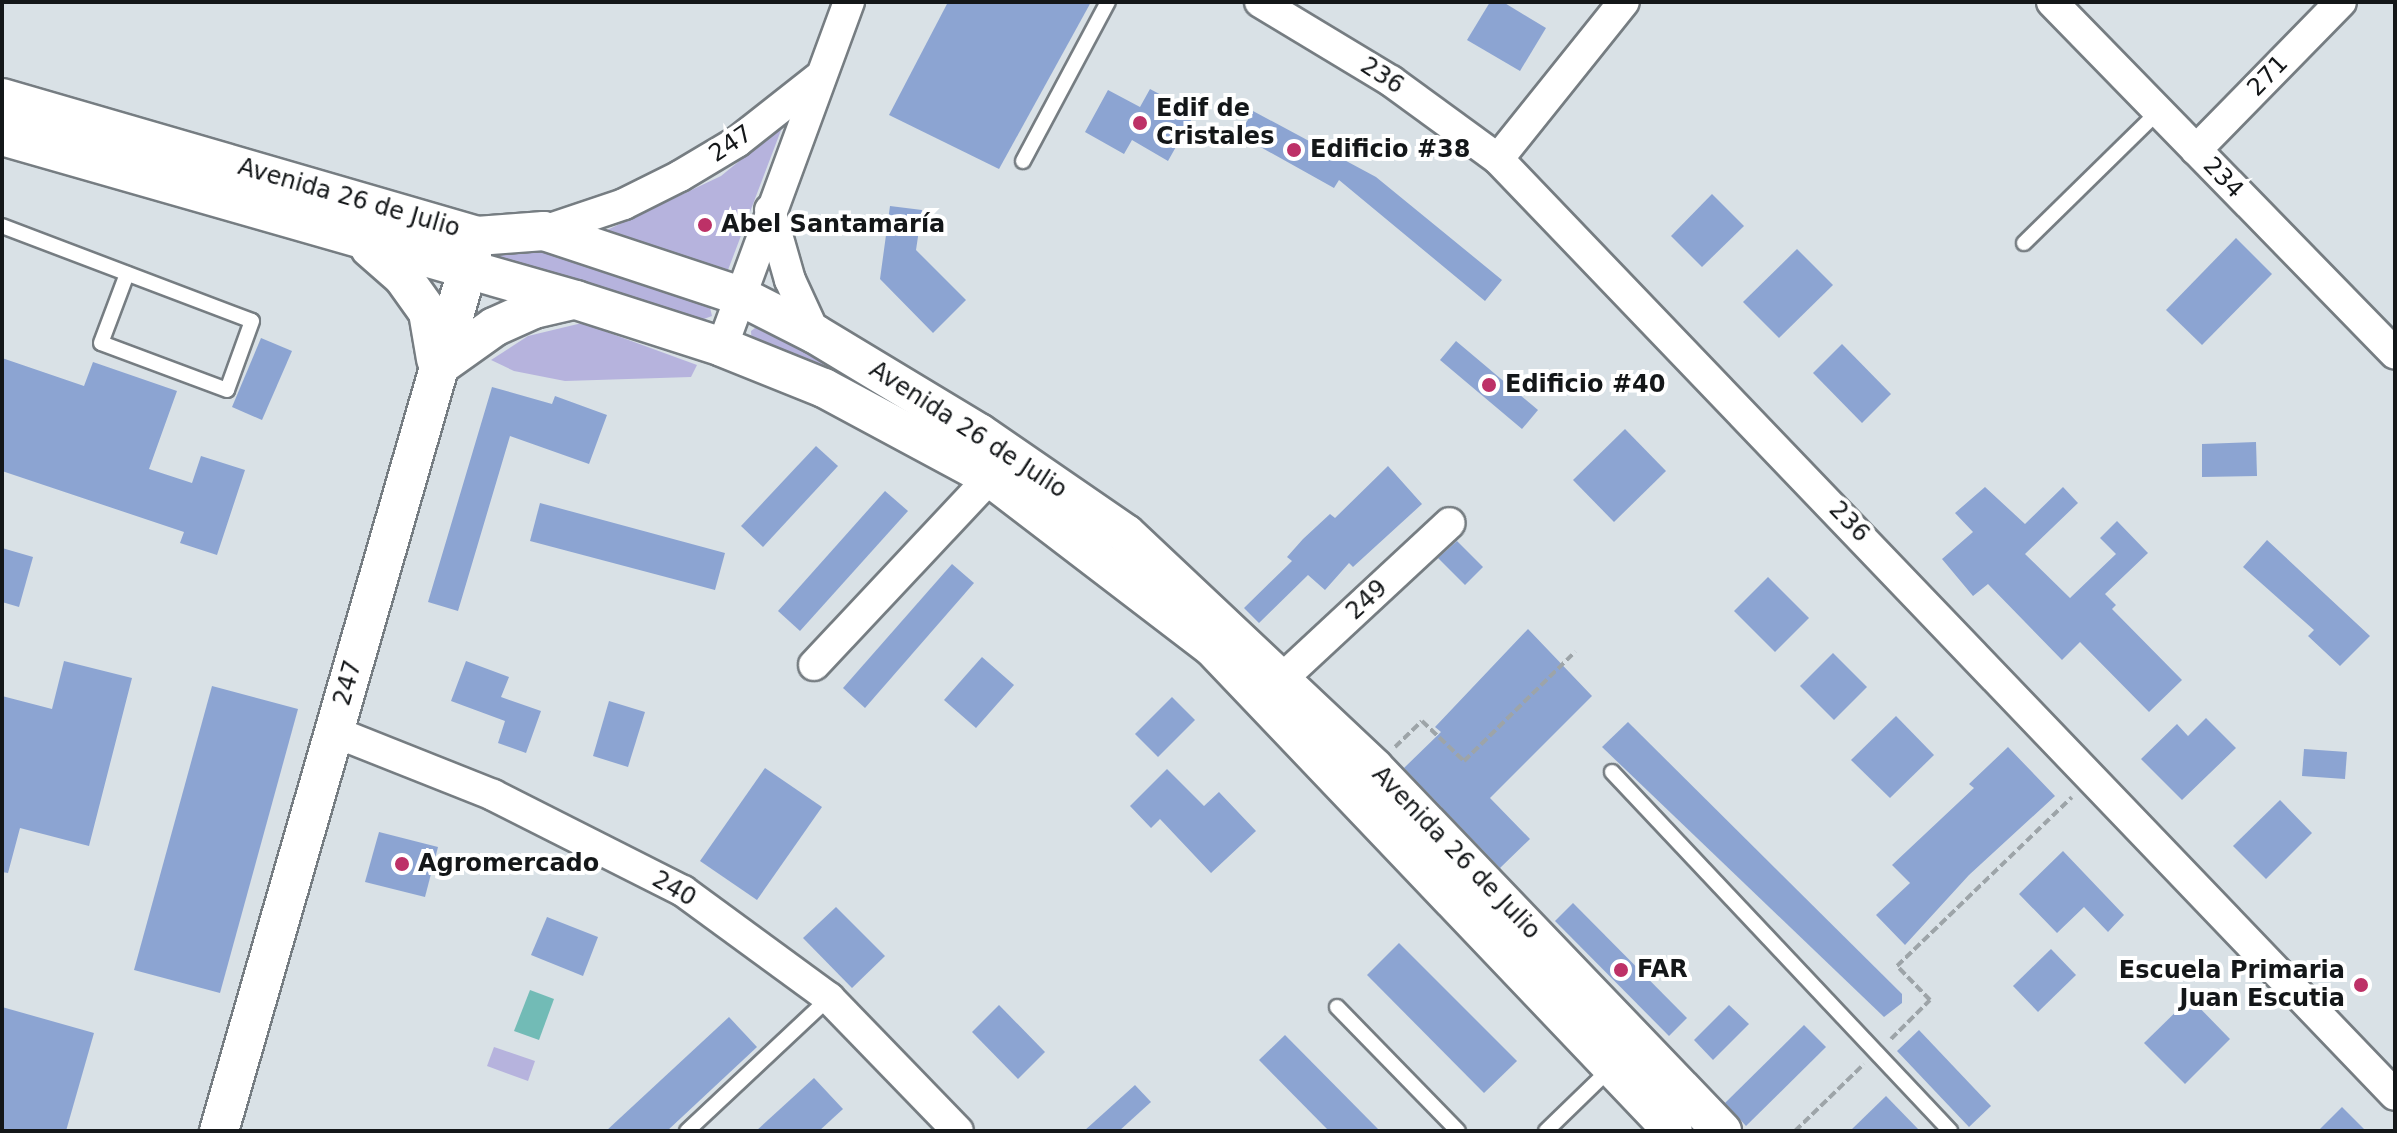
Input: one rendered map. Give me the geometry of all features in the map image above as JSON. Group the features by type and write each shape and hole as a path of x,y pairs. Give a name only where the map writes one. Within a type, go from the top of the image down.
{"street":[{"name":"247","path":"722,347 849,2"},
{"name":"236","path":"1260,2 1391,81 1498,159 2094,775 2395,1095"},
{"path":"1498,159 1624,2"},
{"name":"271","path":"2196,150 2341,2"},
{"name":"234","path":"2058,4 2158,112 2389,337"},
{"name":"247","path":"544,231 624,204 680,176 737,142 820,77"},
{"name":"Avenida 26 de Julio","path":"2,98 477,236 544,231 740,296 815,334 1001,467 1212,647 1673,1131"},
{"name":"Avenida 26 de Julio","path":"2,136 365,244 576,300 722,347 824,388 1001,467 1126,534 1284,677 1722,1131"},
{"path":"770,210 790,280 815,334"},
{"name":"247","path":"220,1131 477,236"},
{"path":"365,244 403,277 428,312 438,367 494,327 534,309 576,300"},
{"path":"814,665 1001,467"},
{"name":"249","path":"1284,677 1450,523"},
{"name":"240","path":"335,732 493,795 683,891 829,998 958,1131"}],"lane":[{"path":"1023,161 1108,2"},
{"path":"2024,243 2158,112"},
{"path":"2,226 252,321 227,390 101,343 127,274"},
{"path":"1612,772 1950,1131"},
{"path":"687,1131 829,998"},
{"path":"1337,1007 1458,1131"},
{"path":"1546,1131 1611,1068"}],"path":[{"path":"1374,768 1422,721 1464,761 1575,652"},
{"path":"1795,1131 1930,1000 1897,966 2094,775"}],"shaded area":[{"path":"783,125 728,270 607,230 721,176"},
{"path":"498,244 530,244 708,299 712,316 693,323 493,260"},
{"path":"763,322 819,353 872,395 752,345 751,331"},
{"path":"582,323 697,365 691,377 565,381 514,371 491,360 528,336"},
{"path":"530,990 554,999 539,1040 514,1031"},
{"path":"494,1047 535,1061 528,1081 487,1066"}],"building":[{"path":"948,2 1091,2 999,169 889,115"},
{"path":"1490,2 1503,2 1546,28 1520,71 1467,40"},
{"name":"Edif de Cristales","path":"1150,89 1195,113 1168,161 1132,140 1124,154 1085,132 1108,90 1140,107"},
{"path":"1253,111 1376,177 1502,280 1485,301 1339,180 1334,188 1239,135"},
{"path":"1712,194 1744,226 1702,267 1671,236"},
{"path":"890,206 922,210 916,250 966,300 933,333 880,279"},
{"path":"2236,238 2272,274 2202,345 2166,310"},
{"path":"1797,249 1833,285 1779,338 1743,302"},
{"path":"261,338 292,351 262,420 232,407"},
{"name":"Edificio #40","path":"1456,341 1538,410 1522,429 1440,360"},
{"path":"1842,344 1891,394 1862,423 1813,373"},
{"path":"2,358 84,386 93,362 177,391 149,469 192,483 201,456 245,470 217,555 180,543 184,532 2,471"},
{"path":"492,387 552,404 555,396 607,415 589,464 510,436 458,611 428,602"},
{"path":"1625,429 1666,471 1614,522 1573,480"},
{"path":"2256,442 2257,476 2202,477 2202,444"},
{"path":"816,446 838,466 763,547 741,526"},
{"path":"1388,466 1422,504 1353,567 1349,563 1325,590 1308,575 1259,623 1244,608 1292,561 1287,557 1303,539 1330,514 1335,518"},
{"path":"1985,487 2025,524 2063,487 2078,503 2025,554 2070,598 2116,554 2100,538 2117,521 2148,553 2105,594 2116,605 2112,609 2182,680 2149,712 2080,642 2062,660 1988,584 1973,596 1942,559 1973,532 1955,513"},
{"path":"885,491 908,511 800,631 778,611"},
{"path":"540,503 725,553 715,590 530,541"},
{"path":"2267,540 2370,636 2340,666 2308,636 2314,630 2243,567"},
{"path":"1457,541 1483,567 1465,585 1438,558"},
{"path":"2,548 33,557 19,607 2,602"},
{"path":"952,564 974,583 865,708 843,688"},
{"path":"1768,577 1809,618 1775,652 1734,611"},
{"path":"1528,629 1592,696 1490,798 1530,839 1500,868 1404,768 1441,732 1435,727"},
{"path":"1833,653 1867,687 1834,720 1800,686"},
{"path":"982,657 1014,685 976,728 944,700"},
{"path":"64,661 132,678 89,846 20,828 8,873 2,872 2,696 52,709"},
{"path":"466,661 509,677 501,697 541,711 526,753 498,743 505,721 451,701"},
{"path":"212,686 298,709 220,993 134,970"},
{"path":"1172,697 1195,720 1158,757 1135,734"},
{"path":"609,701 645,712 628,767 593,756"},
{"path":"1896,716 1934,755 1890,798 1851,760"},
{"path":"2206,718 2236,748 2182,800 2141,759 2177,724 2188,736"},
{"path":"1628,722 1902,994 1902,1003 1884,1017 1602,747"},
{"path":"2008,747 2055,796 1969,875 1905,945 1876,915 1910,883 1892,865 1974,788 1969,784"},
{"path":"2304,749 2347,752 2345,779 2302,776"},
{"path":"765,768 822,807 757,900 700,861"},
{"path":"1167,769 1204,806 1219,792 1256,831 1211,873 1160,819 1151,828 1130,806"},
{"path":"2280,800 2312,833 2266,879 2233,846"},
{"name":"Agromercado","path":"379,832 438,847 425,897 365,882"},
{"path":"2063,851 2124,915 2108,932 2084,907 2057,933 2019,894"},
{"name":"FAR","path":"1573,903 1687,1018 1669,1036 1555,921"},
{"path":"836,907 885,956 852,988 803,938"},
{"path":"547,917 598,937 583,976 531,955"},
{"path":"1399,943 1517,1061 1484,1093 1367,975"},
{"path":"2051,949 2076,975 2038,1012 2013,986"},
{"path":"2190,998 2230,1039 2185,1084 2144,1043"},
{"path":"999,1005 1045,1052 1018,1079 972,1032"},
{"path":"1729,1005 1749,1024 1713,1060 1694,1040"},
{"path":"2,1007 94,1033 66,1131 2,1131"},
{"path":"729,1017 757,1047 667,1131 606,1131"},
{"path":"1804,1025 1826,1047 1746,1126 1725,1103"},
{"path":"1919,1030 1991,1106 1969,1127 1897,1051"},
{"path":"1285,1035 1380,1131 1329,1131 1259,1060"},
{"path":"814,1078 843,1109 819,1131 756,1131"},
{"path":"1135,1085 1151,1102 1119,1131 1084,1131"},
{"path":"1886,1096 1920,1131 1850,1131"},
{"path":"2342,1107 2366,1131 2318,1131"}],"place":[{"name":"Edif de Cristales","path":"1140,123"},
{"name":"Edificio #38","path":"1294,150"},
{"name":"Abel Santamaría","path":"705,225"},
{"name":"Edificio #40","path":"1489,385"},
{"name":"Agromercado","path":"402,864"},
{"name":"FAR","path":"1621,970"},
{"name":"Escuela Primaria Juan Escutia","path":"2361,985"}]}
